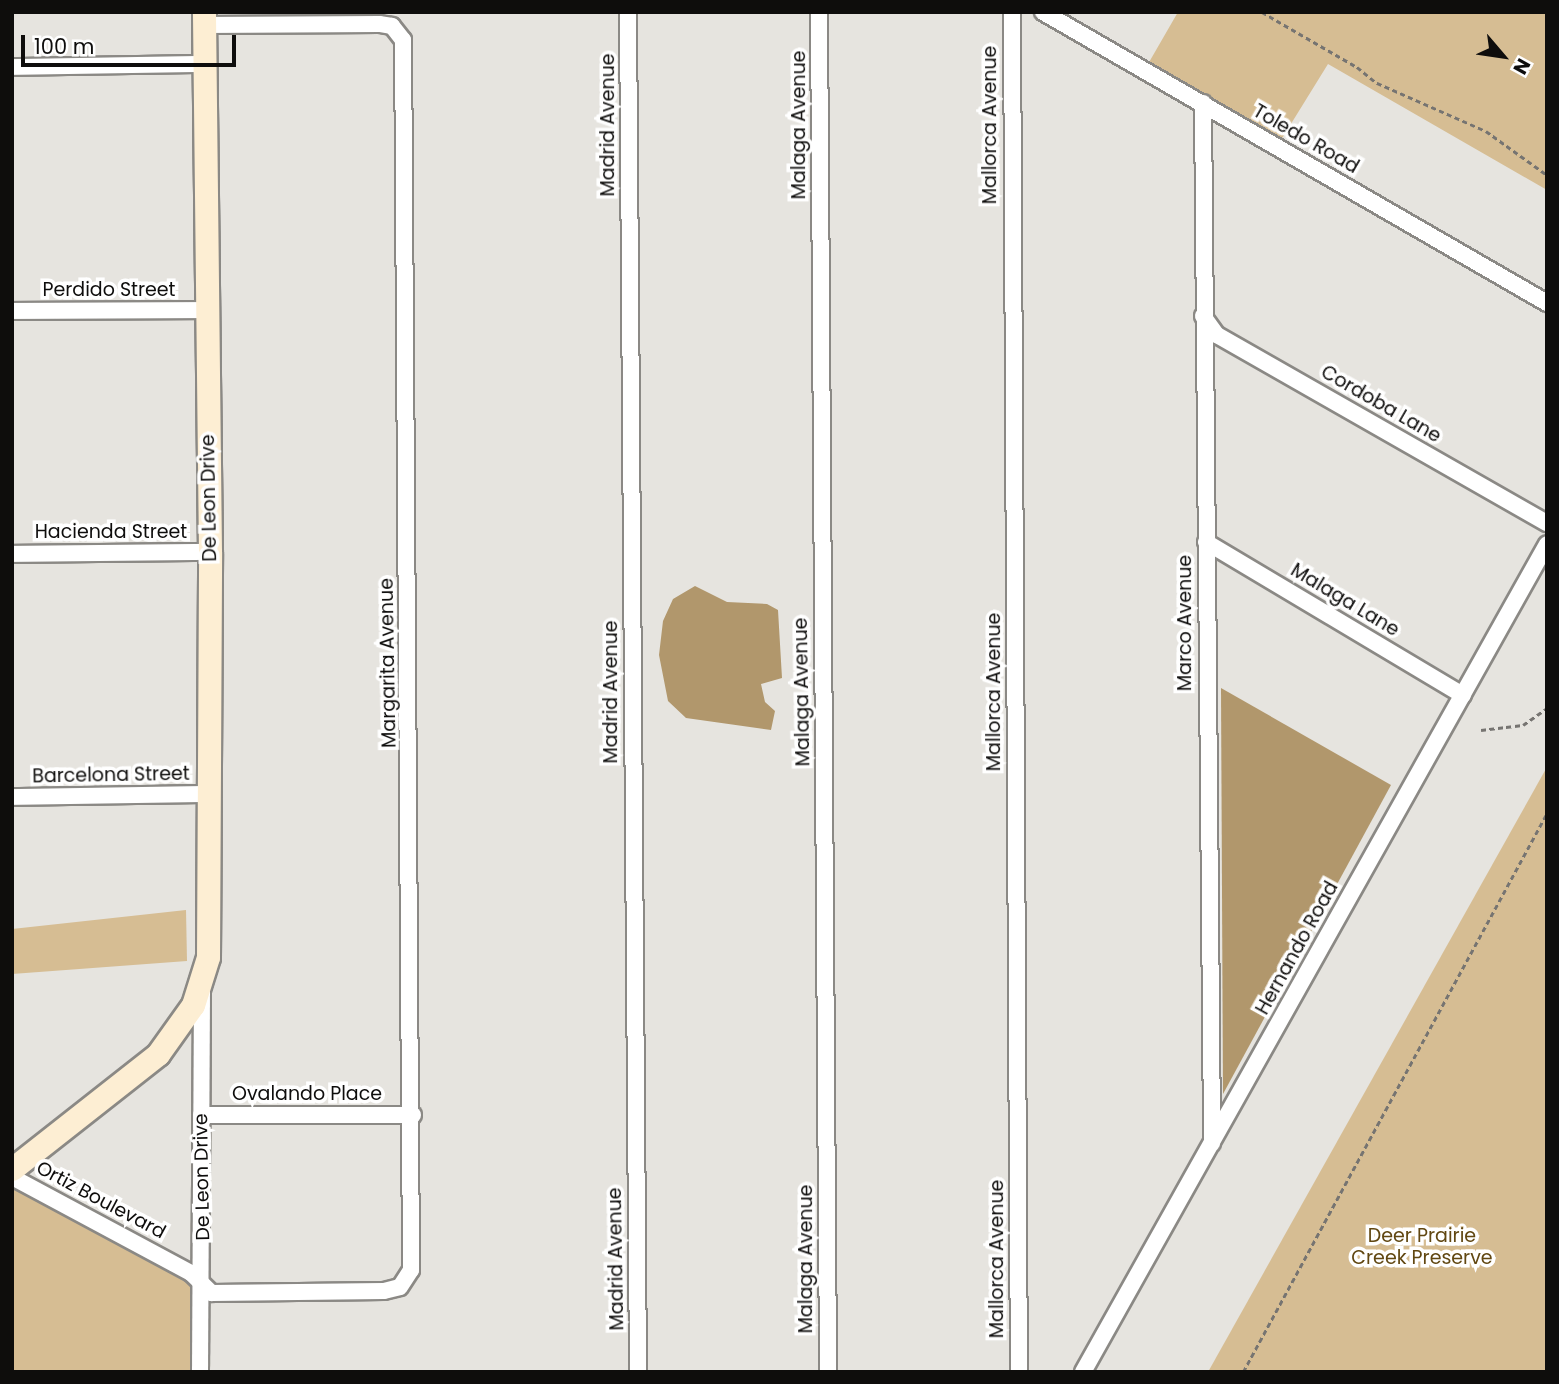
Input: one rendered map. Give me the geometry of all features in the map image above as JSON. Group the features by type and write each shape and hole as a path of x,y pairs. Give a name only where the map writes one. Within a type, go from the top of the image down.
{"street":[{"name":"Madrid Avenue","path":"628,12 638,1372"},
{"name":"Malaga Avenue","path":"819,12 828,1372"},
{"name":"Mallorca Avenue","path":"1012,12 1019,1372"},
{"name":"Toledo Road","path":"1043,12 1547,303"},
{"name":"De Leon Drive","path":"200,1372 204,1284 202,982 210,932 211,794 204,19"},
{"name":"Margarita Avenue","path":"204,19 379,24 391,26 403,40 413,1115 411,1270 400,1287 384,1291 212,1293 204,1284"},
{"path":"12,67 204,64"},
{"name":"Marco Avenue","path":"1203,103 1202,314 1212,1143"},
{"name":"Perdido Street","path":"12,311 207,310"},
{"name":"Cordoba Lane","path":"1202,314 1217,335 1547,523"},
{"name":"Malaga Lane","path":"1206,542 1462,695"},
{"name":"Hernando Road","path":"1083,1372 1547,544"},
{"name":"Hacienda Street","path":"12,554 210,552"},
{"name":"Barcelona Street","path":"12,797 211,794"},
{"name":"De Leon Drive","path":"12,1169 158,1055 183,1023 202,982"},
{"name":"Ovalando Place","path":"201,1115 413,1115"},
{"name":"Ortiz Boulevard","path":"12,1177 191,1273 204,1284"}],"path":[{"path":"1262,12 1357,67 1377,83 1486,131 1547,175"},
{"path":"1481,730 1523,726 1547,709"},
{"path":"1243,1372 1547,813"}],"green space":[{"path":"1178,12 1547,12 1547,190 1328,64 1281,140 1148,64"},
{"name":"Deer Prairie Creek Preserve","path":"1547,767 1547,1372 1208,1372"},
{"path":"186,910 187,961 12,974 12,929"},
{"path":"12,1185 195,1287 191,1372 12,1372"}],"shaded area":[{"path":"695,586 727,602 767,604 778,610 782,678 761,684 765,702 775,711 771,730 686,718 668,701 659,655 663,621 673,599"},
{"path":"1221,688 1391,785 1223,1094"}]}
